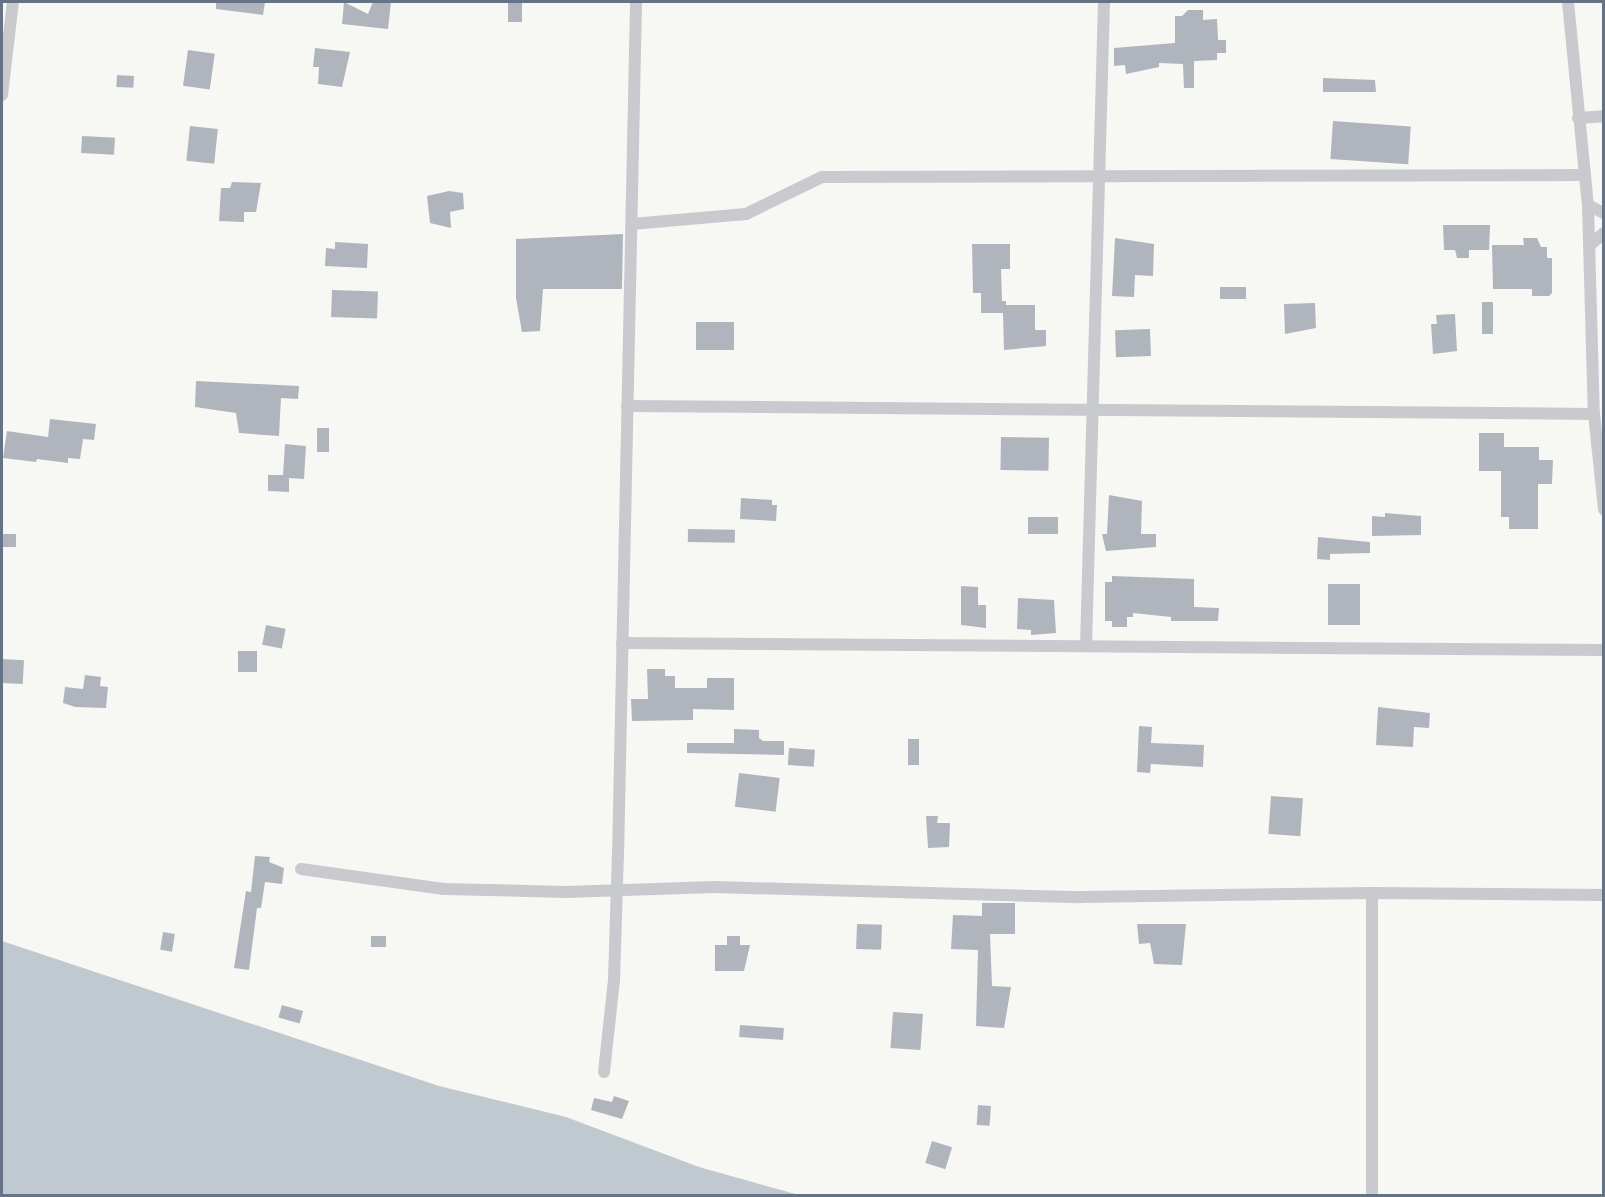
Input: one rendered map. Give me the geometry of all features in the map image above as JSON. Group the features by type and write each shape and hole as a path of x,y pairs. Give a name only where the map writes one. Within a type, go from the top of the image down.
{"street":[{"path":"2,95 13,2"},
{"path":"604,1072 614,980 617,891 636,2"},
{"path":"1086,646 1090,408 1100,175 1104,2"},
{"path":"1569,2 1578,118 1588,205 1594,414 1604,509"},
{"path":"1578,118 1604,116"},
{"path":"632,224 746,214 822,177 1585,175"},
{"path":"1588,205 1604,213"},
{"path":"1589,246 1604,233"},
{"path":"627,406 1090,408 1594,414"},
{"path":"622,643 1604,650"},
{"path":"301,869 444,889 617,891 714,886 1081,897 1372,892 1604,895"},
{"path":"1372,892 1372,1196"}],"shaded area":[{"path":"2,941 439,1086 566,1117 699,1167 799,1195 2,1195"}],"building":[{"path":"216,2 265,2 263,15 216,9"},
{"path":"344,2 368,14 373,2 391,2 388,29 342,24"},
{"path":"508,2 522,2 522,22 508,22"},
{"path":"1188,10 1203,10 1203,20 1217,19 1218,40 1226,40 1226,53 1217,53 1217,60 1194,61 1194,88 1184,88 1183,64 1159,63 1159,67 1126,74 1125,65 1114,66 1114,48 1175,43 1175,16 1182,16"},
{"path":"315,48 350,52 342,87 318,84 319,67 313,67"},
{"path":"188,50 215,54 210,89 183,86"},
{"path":"117,75 134,76 133,88 116,87"},
{"path":"1323,78 1375,80 1376,92 1323,92"},
{"path":"1333,121 1411,126 1408,164 1330,159"},
{"path":"190,126 218,129 214,164 186,161"},
{"path":"82,136 115,138 114,155 81,153"},
{"path":"232,182 261,183 256,212 244,212 244,222 219,221 221,188 230,188"},
{"path":"449,191 463,193 464,209 450,212 451,228 430,223 427,196"},
{"path":"1443,225 1490,225 1489,250 1469,250 1469,258 1457,258 1455,250 1444,250"},
{"path":"623,234 622,289 543,289 540,331 522,332 516,298 516,239"},
{"path":"1115,238 1154,244 1153,276 1135,275 1134,297 1112,296"},
{"path":"1523,238 1537,238 1541,247 1547,247 1547,258 1552,258 1552,293 1549,296 1532,296 1532,289 1493,289 1492,245 1524,245"},
{"path":"335,242 368,244 367,268 325,266 326,248 335,249"},
{"path":"972,244 1010,244 1010,269 1001,269 1002,301 1006,301 1006,305 1035,305 1035,330 1046,330 1046,346 1004,350 1003,313 981,313 981,293 973,293"},
{"path":"1220,287 1246,287 1246,299 1220,299"},
{"path":"332,290 378,292 377,319 331,317"},
{"path":"1482,302 1493,302 1493,334 1482,334"},
{"path":"1315,303 1316,328 1285,334 1284,304"},
{"path":"1455,314 1457,351 1433,354 1431,324 1437,324 1436,315"},
{"path":"696,322 734,322 734,350 696,350"},
{"path":"1150,329 1151,356 1116,357 1115,330"},
{"path":"196,381 299,386 298,399 281,398 279,436 239,433 236,413 195,407"},
{"path":"50,419 96,424 94,440 83,439 80,459 68,458 68,463 3,458 7,431 48,437"},
{"path":"317,428 329,428 329,452 317,452"},
{"path":"1479,433 1504,433 1504,447 1539,447 1539,460 1553,460 1552,484 1538,484 1538,529 1509,529 1509,517 1501,517 1501,471 1479,471"},
{"path":"1001,437 1049,438 1048,471 1000,470"},
{"path":"285,444 306,446 304,479 289,478 289,492 268,491 268,475 283,475"},
{"path":"1109,495 1142,501 1141,534 1156,534 1156,547 1106,551 1102,534 1107,534"},
{"path":"741,498 772,500 772,505 777,505 776,521 740,519"},
{"path":"1385,513 1421,516 1421,535 1372,536 1372,516 1385,517"},
{"path":"1028,517 1058,517 1058,534 1028,534"},
{"path":"688,529 735,530 735,543 688,542"},
{"path":"2,534 16,534 16,547 2,547"},
{"path":"1318,537 1370,542 1370,553 1330,554 1330,560 1317,559"},
{"path":"1112,576 1194,579 1194,607 1219,608 1218,621 1171,621 1171,617 1133,613 1133,617 1127,617 1127,627 1112,627 1112,621 1105,621 1105,582 1112,582"},
{"path":"1328,584 1360,584 1360,625 1328,625"},
{"path":"961,586 978,587 978,605 986,605 986,628 961,625"},
{"path":"1018,598 1054,600 1056,633 1031,635 1031,630 1017,629"},
{"path":"266,625 286,629 282,648 262,645"},
{"path":"238,651 257,651 257,672 238,672"},
{"path":"2,659 24,660 23,684 2,683"},
{"path":"647,669 665,669 665,676 675,676 675,688 707,688 707,678 734,678 734,710 693,709 693,720 632,721 631,699 648,699"},
{"path":"85,675 101,677 100,686 108,687 106,708 75,707 63,703 65,687 83,689"},
{"path":"1378,707 1430,713 1429,728 1414,727 1413,747 1376,745"},
{"path":"1139,726 1152,727 1151,743 1204,745 1203,767 1151,764 1150,773 1137,772"},
{"path":"734,729 759,730 759,738 763,741 784,741 784,755 687,753 687,743 734,743"},
{"path":"908,739 919,739 919,765 908,765"},
{"path":"789,748 815,750 814,767 788,765"},
{"path":"739,773 780,778 776,812 735,807"},
{"path":"1271,796 1303,798 1300,836 1268,834"},
{"path":"926,816 938,816 937,823 950,823 949,847 928,848"},
{"path":"255,856 270,857 269,862 284,868 282,884 265,882 261,908 257,908 249,970 234,968 246,891 251,892"},
{"path":"982,903 1015,903 1015,934 990,934 992,986 1011,987 1004,1028 976,1026 978,950 951,949 953,915 982,916"},
{"path":"857,924 882,925 881,950 856,949"},
{"path":"1137,924 1186,924 1182,965 1154,964 1150,943 1139,944"},
{"path":"163,932 175,934 172,952 160,950"},
{"path":"371,936 386,936 386,947 371,947"},
{"path":"727,936 740,936 740,945 750,945 744,971 715,971 715,945 727,945"},
{"path":"282,1005 303,1011 300,1024 278,1017"},
{"path":"893,1012 923,1014 920,1050 890,1048"},
{"path":"740,1025 784,1028 783,1040 739,1037"},
{"path":"614,1096 629,1101 622,1119 591,1110 594,1098 612,1102"},
{"path":"978,1105 991,1106 990,1126 977,1125"},
{"path":"932,1141 952,1147 945,1169 925,1163"}]}
